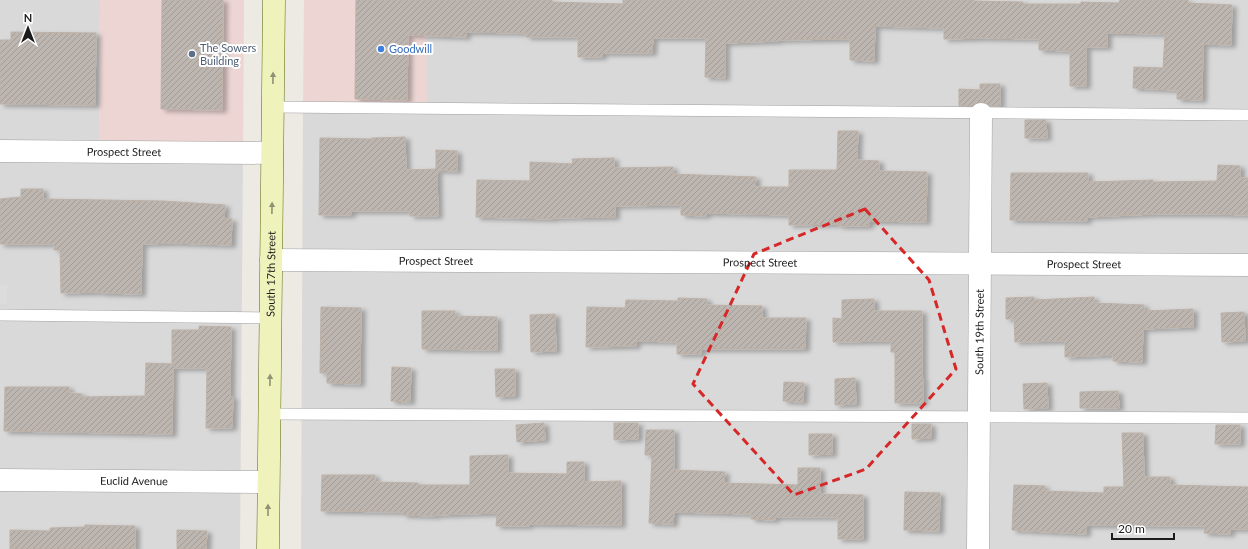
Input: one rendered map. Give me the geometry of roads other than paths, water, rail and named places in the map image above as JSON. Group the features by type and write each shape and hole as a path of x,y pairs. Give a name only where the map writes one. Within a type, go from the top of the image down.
{"main road":[{"name":"South 17th Street","path":"268,549 274,0"}],"street":[{"name":"South 19th Street","path":"978,549 981,114"},
{"name":"Prospect Street","path":"0,151 272,153"},
{"name":"Prospect Street","path":"271,260 1248,265"},
{"name":"Euclid Avenue","path":"0,480 268,482"}],"lane":[{"path":"273,107 1248,115"},
{"path":"0,315 270,318"},
{"path":"269,414 1248,418"}],"place":[{"name":"Goodwill","path":"381,49"},
{"name":"The Sowers Building","path":"192,54"}]}
